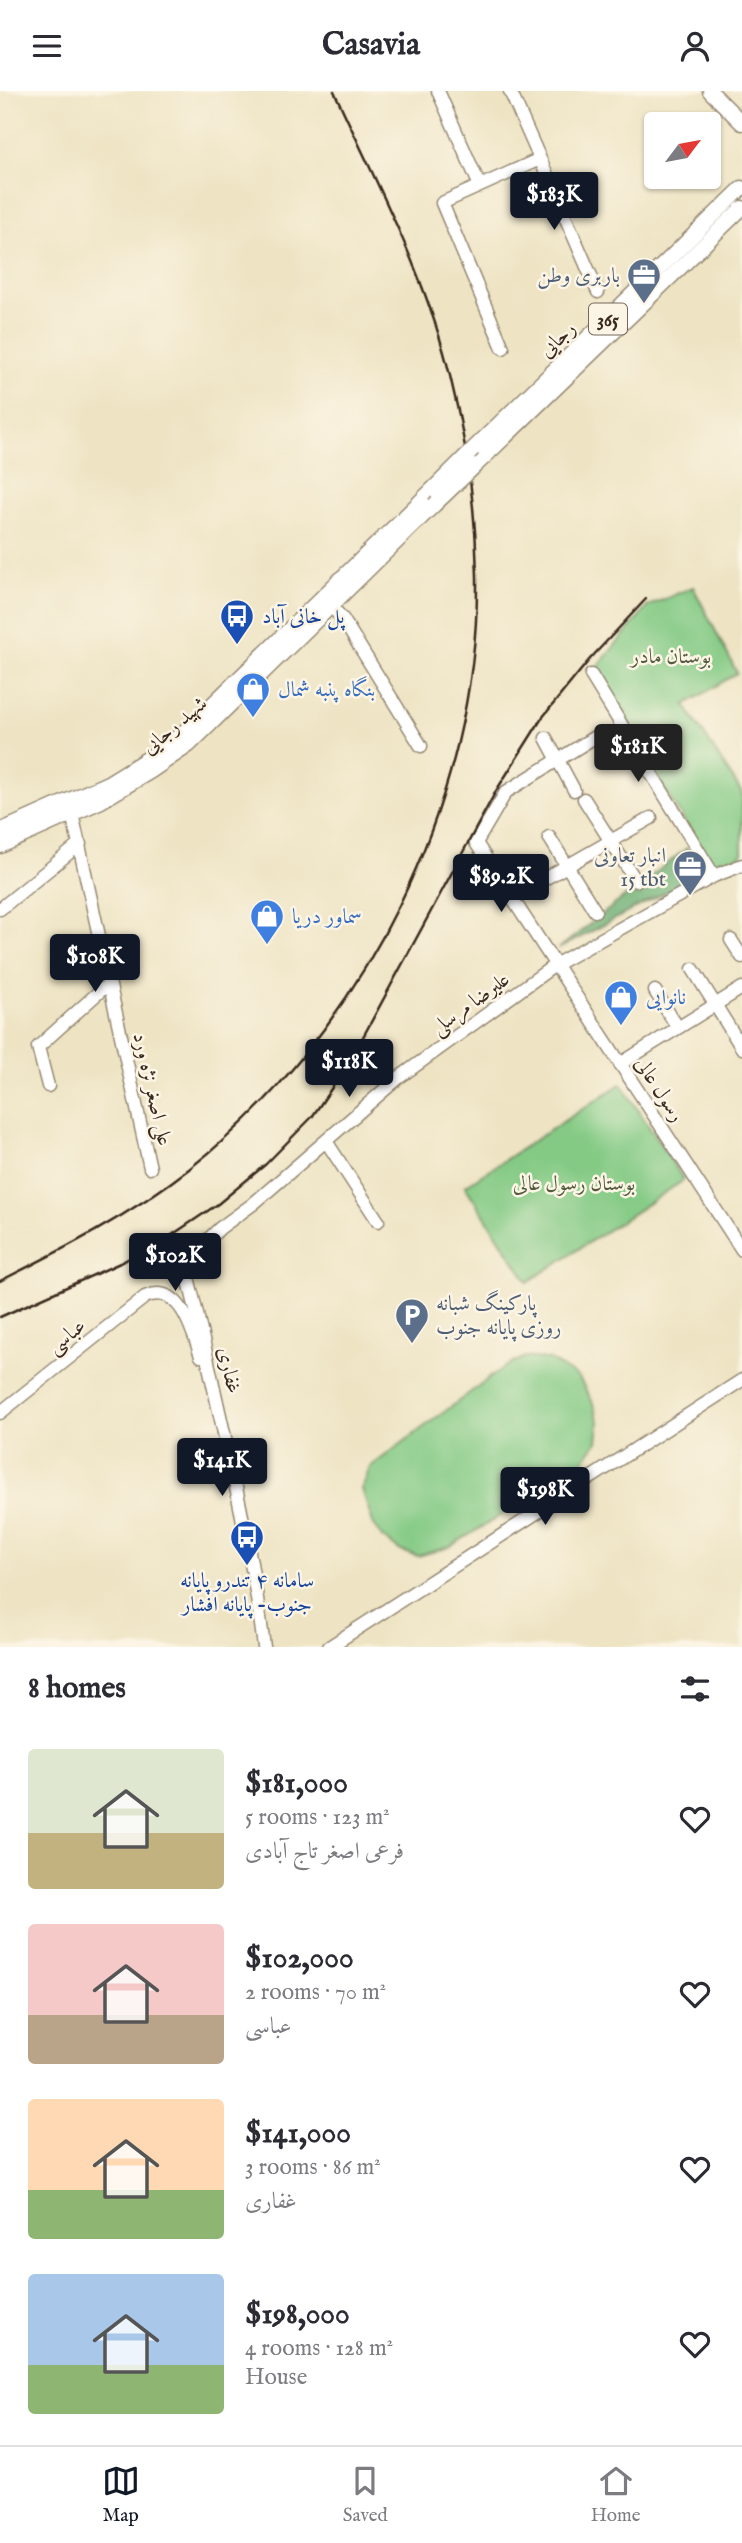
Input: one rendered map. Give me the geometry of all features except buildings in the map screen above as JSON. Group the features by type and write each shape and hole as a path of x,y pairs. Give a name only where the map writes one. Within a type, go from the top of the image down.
{"main road":[{"path":"710,91 740,123"},
{"name":"رجایی","path":"432,490 742,188"},
{"name":"رجایی","path":"434,505 742,208"},
{"name":"شهید رجایی","path":"0,846 71,807 183,733 432,490"},
{"name":"شهید رجایی","path":"0,831 71,807 101,801 189,745 434,505"}],"street":[{"path":"438,91 480,186"},
{"path":"510,91 598,292"},
{"path":"503,348 442,203 540,159"},
{"path":"331,606 342,618 421,746"},
{"path":"591,675 714,876"},
{"path":"558,760 598,735"},
{"path":"546,738 574,790"},
{"name":"رسول عالی","path":"558,760 506,792 476,843 742,1250"},
{"path":"584,799 636,881"},
{"name":"علی اصغر نژه ورد","path":"71,807 150,1168"},
{"path":"511,898 651,818"},
{"path":"549,837 595,911"},
{"path":"0,909 80,844"},
{"name":"علیرضا مرسلی","path":"185,1266 190,1255 220,1228 253,1204 397,1079 555,965 714,876 741,867"},
{"path":"731,940 742,957"},
{"path":"693,969 742,1048"},
{"path":"48,1086 38,1047 109,983"},
{"path":"621,1064 742,988"},
{"path":"655,991 678,1028"},
{"path":"326,1141 378,1221"},
{"name":"غفاری","path":"185,1266 257,1590 264,1647"},
{"name":"عباسی","path":"0,1413 145,1297 153,1294 168,1297 185,1312 216,1399"},
{"path":"329,1647 742,1380"}],"green space":[{"name":"بوستان مادر","path":"693,587 737,673 685,705 742,793 742,855 712,866 593,672 648,606"},
{"path":"687,848 708,870 558,949"},
{"name":"بوستان رسول عالی","path":"621,1084 684,1180 528,1282 465,1186"},
{"path":"525,1357 550,1360 579,1378 592,1401 599,1422 597,1442 578,1468 449,1547 418,1556 401,1551 382,1537 373,1523 362,1489 370,1467 503,1368"}],"railway":[{"path":"0,1281 121,1216 167,1186 251,1114 308,1050 357,980 399,905 433,825 458,743 473,660 477,576 473,502 462,428 429,305 400,233 334,91"},
{"path":"0,1317 120,1263 166,1239 218,1204 266,1164 312,1117 350,1061 496,791 542,718 590,659 646,599"}],"place":[{"name":"باربری وطن","path":"644,305"},
{"name":"پل خانی آباد","path":"237,646"},
{"name":"بنگاه پنبه شمال","path":"253,719"},
{"name":"انبار تعاونی 15 tbt","path":"690,897"},
{"name":"سماور دریا","path":"267,946"},
{"name":"نانوایی","path":"621,1027"},
{"name":"پارکینگ شبانه روزی پایانه جنوب","path":"412,1345"},
{"name":"سامانه ۴ تندرو پایانه جنوب- پایانه افشار","path":"247,1567"}]}
